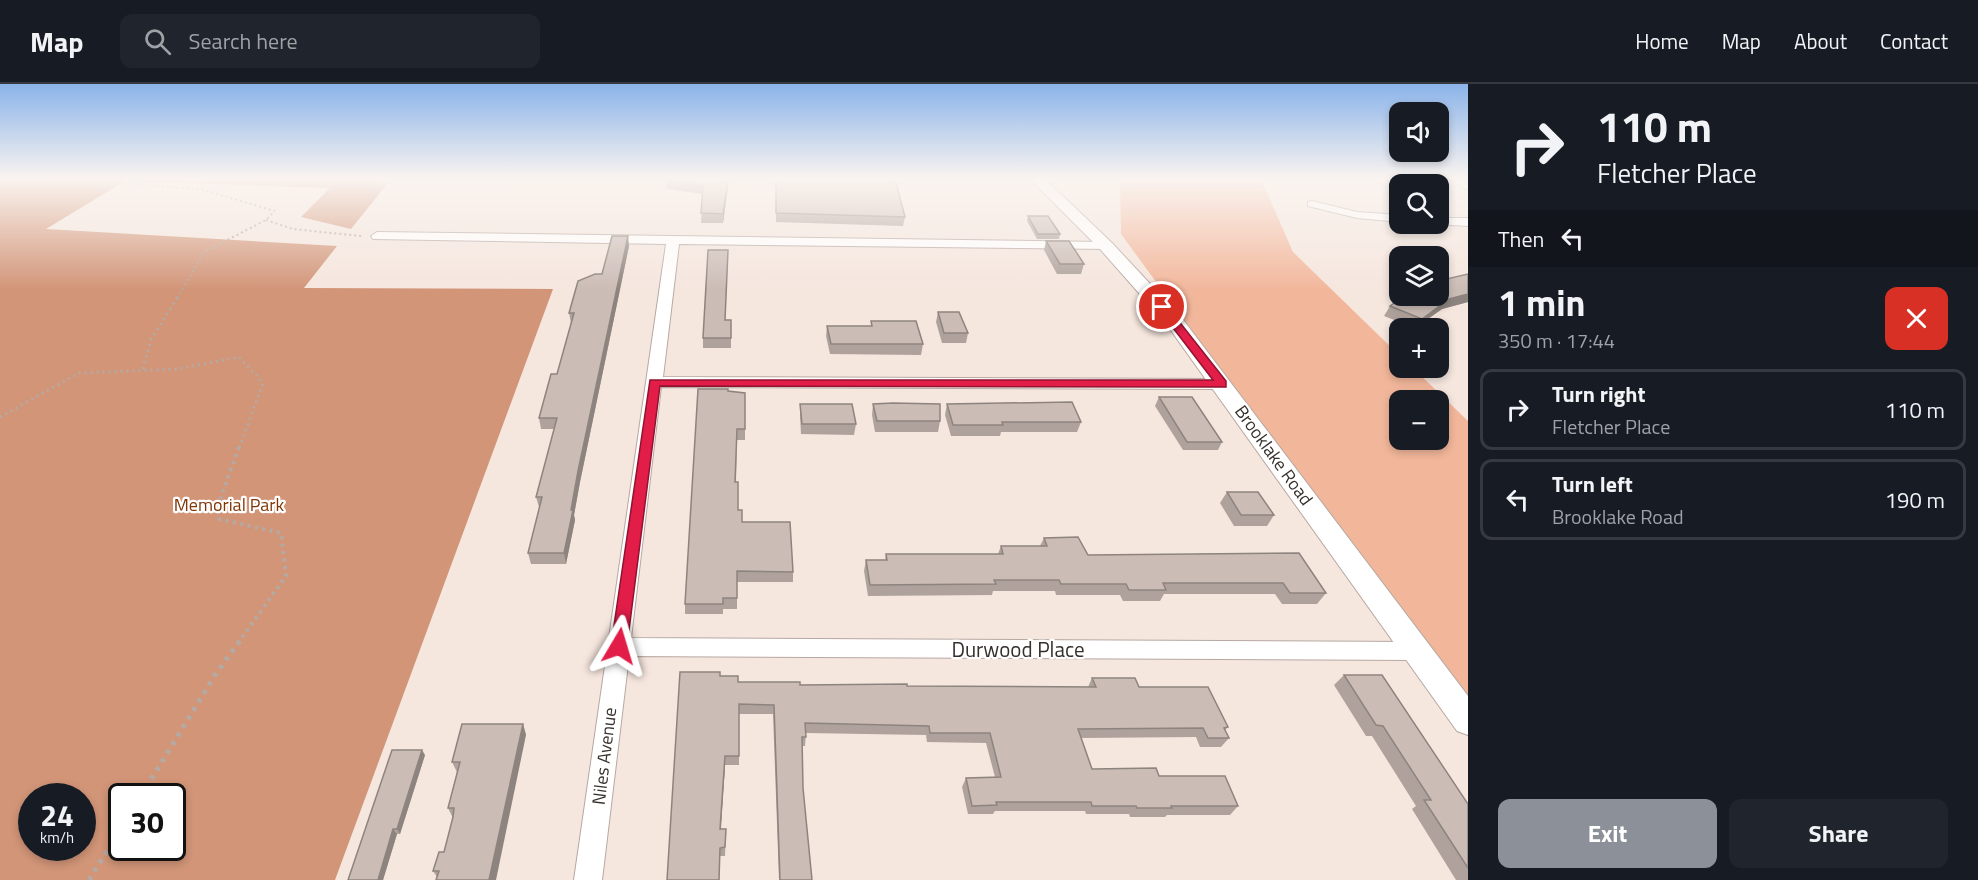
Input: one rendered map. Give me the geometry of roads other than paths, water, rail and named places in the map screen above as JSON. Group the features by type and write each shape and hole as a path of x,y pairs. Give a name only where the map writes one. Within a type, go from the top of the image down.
{"street":[{"name":"Brooklake Road","path":"1075,216 1150,293 1221,384 1468,721"},
{"path":"1449,222 1468,222"},
{"path":"377,236 1106,246"},
{"name":"Niles Avenue","path":"588,880 673,240"},
{"path":"654,382 1221,384"},
{"name":"Durwood Place","path":"619,646 1417,651"}],"park label":[{"name":"Memorial Park","path":"229,504"}]}
